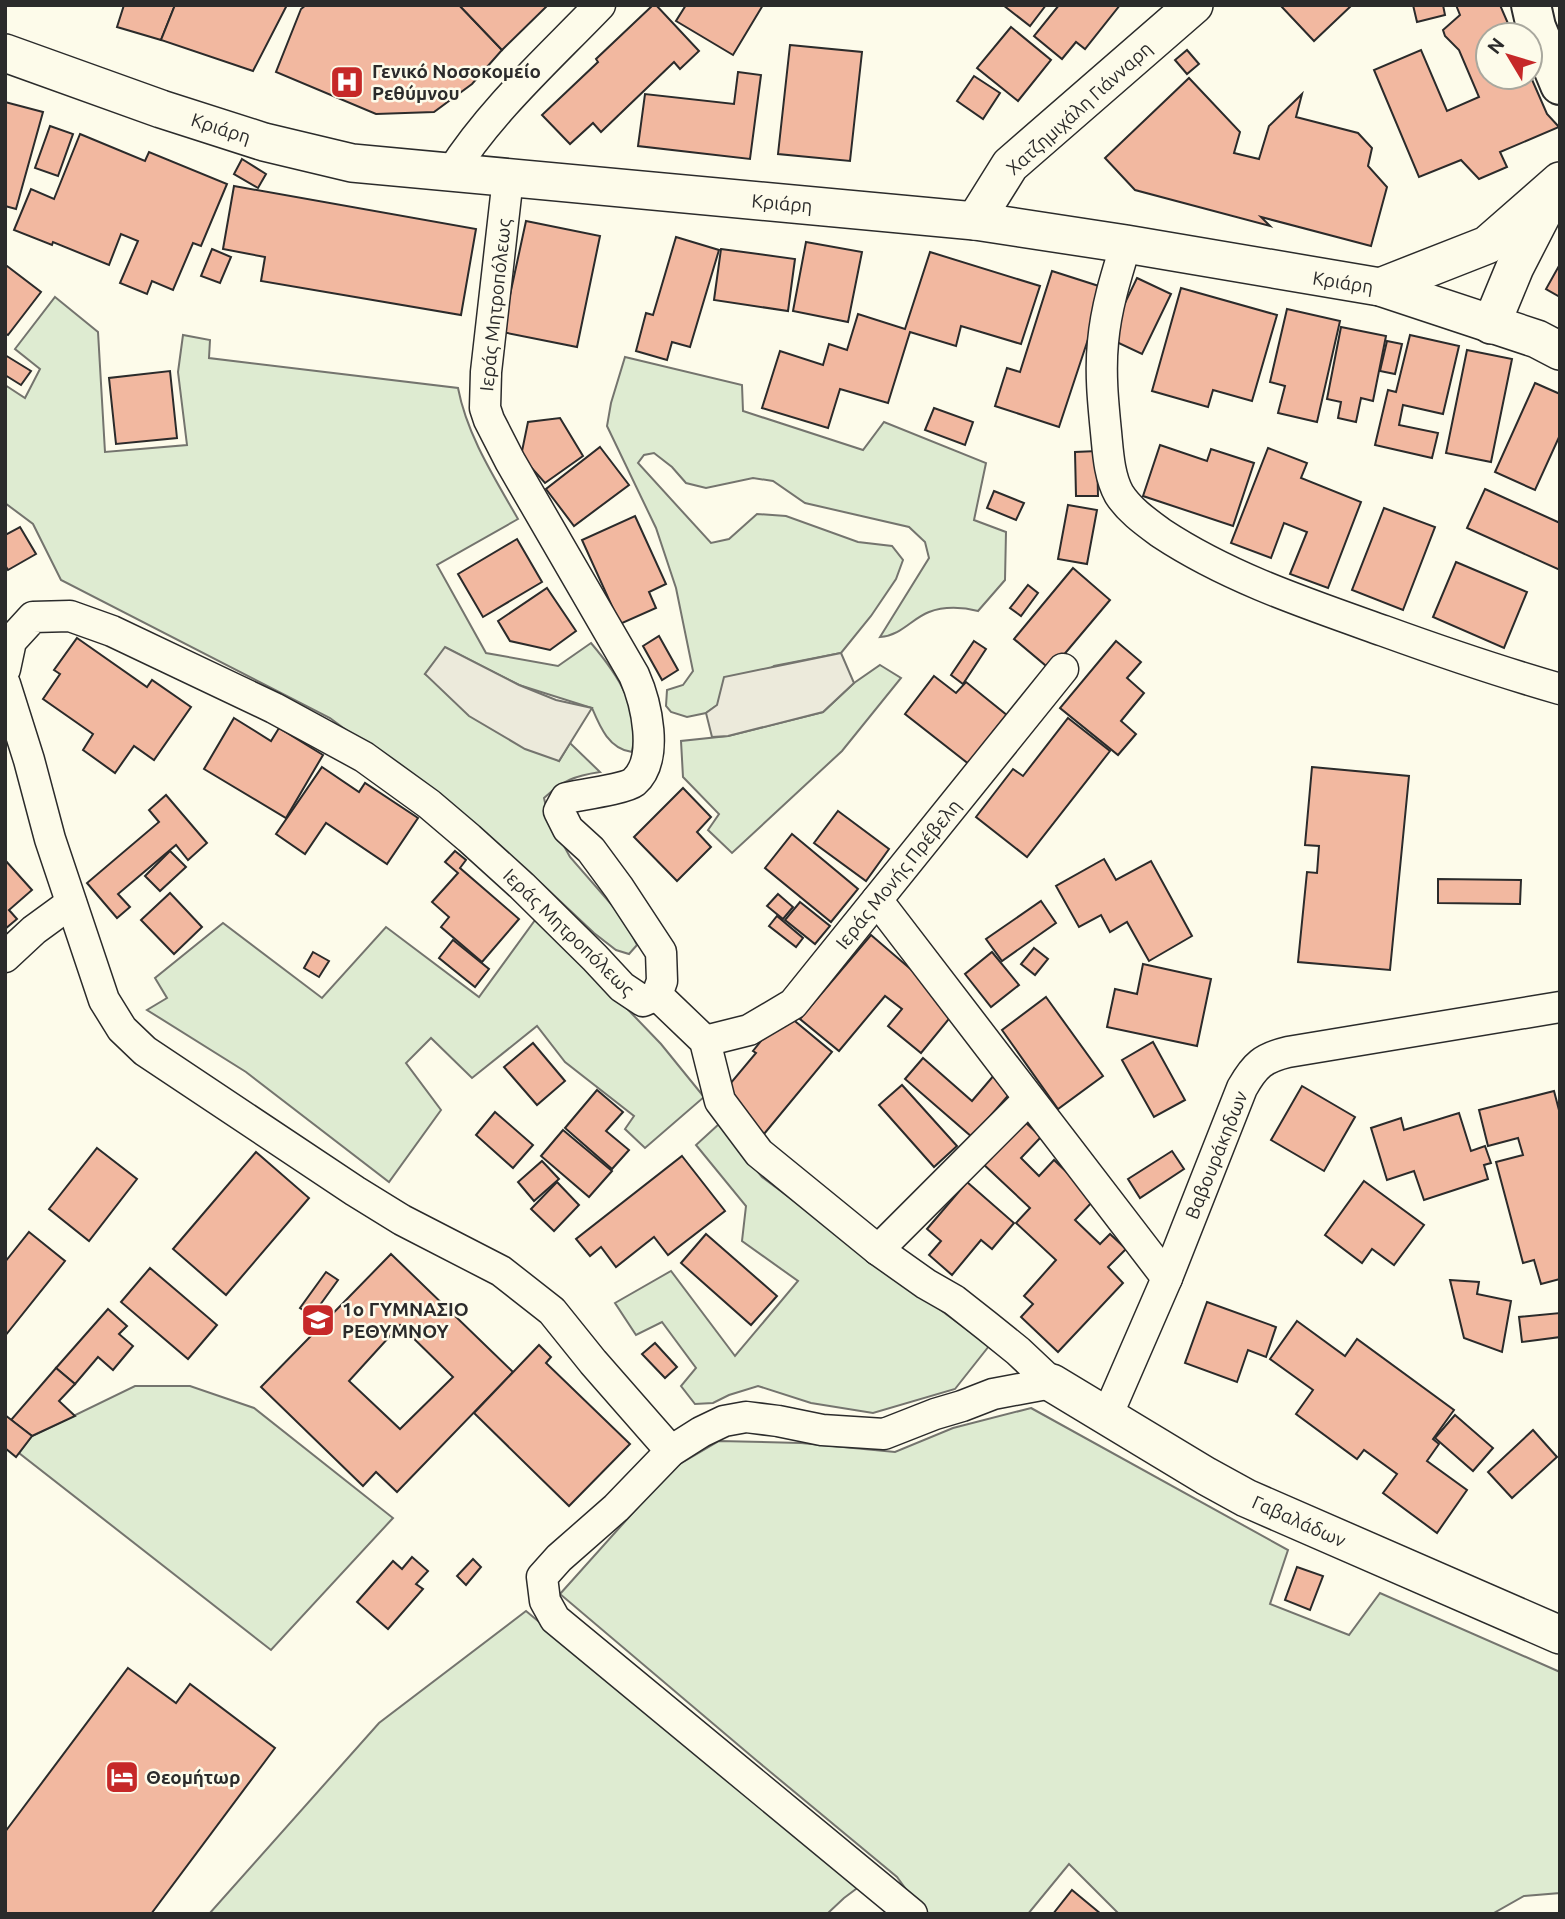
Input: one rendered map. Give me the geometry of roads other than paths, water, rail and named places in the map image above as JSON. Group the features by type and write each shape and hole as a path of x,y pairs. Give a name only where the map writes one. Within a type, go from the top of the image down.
{"main road":[{"path":"1531,5 1536,27 1560,85"}],"street":[{"path":"451,173 492,117 600,5"},
{"name":"Χατζημιχάλη Γιάνναρη","path":"975,221 1010,165 1194,5"},
{"name":"Κριάρη","path":"5,53 264,142 352,163 975,221 1126,244 1380,288 1537,339 1560,351"},
{"name":"Ιεράς Μητροπόλεως","path":"5,669 11,641 33,617 70,615 112,631 274,708 364,757 429,804 523,886 622,988 643,1001 657,995 662,981 661,952 620,888 591,850 568,830 559,811 566,798 632,784 645,768 649,747 642,693 634,674 509,461 485,408 486,372 508,178"},
{"path":"1380,288 1487,245 1560,181 1515,267 1491,325"},
{"path":"1126,244 1104,327 1102,380 1108,451 1114,482 1119,495 1132,511 1161,533 1198,555 1303,602 1447,653 1560,689"},
{"name":"Ιεράς Μονής Πρέβελη","path":"705,1041 749,1030 793,1004 1063,669"},
{"path":"5,684 71,903 104,1000 122,1029 145,1051 355,1191 402,1220 501,1271 552,1311 593,1363 671,1451"},
{"path":"877,900 1167,1278"},
{"path":"5,957 34,930 71,903"},
{"path":"657,995 705,1041 720,1101 759,1153 878,1250 954,1300 1052,1383"},
{"name":"Βαβουράκηδων","path":"1107,1416 1167,1278 1242,1088 1251,1071 1260,1062 1288,1052 1560,1007"},
{"path":"878,1250 1029,1099"},
{"path":"912,1914 555,1619 545,1601 542,1577 671,1451 724,1421 746,1418 822,1430 884,1434 993,1394 1052,1383"},
{"name":"Γαβαλάδων","path":"1052,1383 1246,1498 1560,1635"}],"place":[{"name":"Γενικό Νοσοκομείο Ρεθύμνου","path":"347,82"},
{"name":"1ο ΓΥΜΝΑΣΙΟ ΡΕΘΥΜΝΟΥ","path":"318,1320"},
{"name":"Θεομήτωρ","path":"122,1777"}]}
